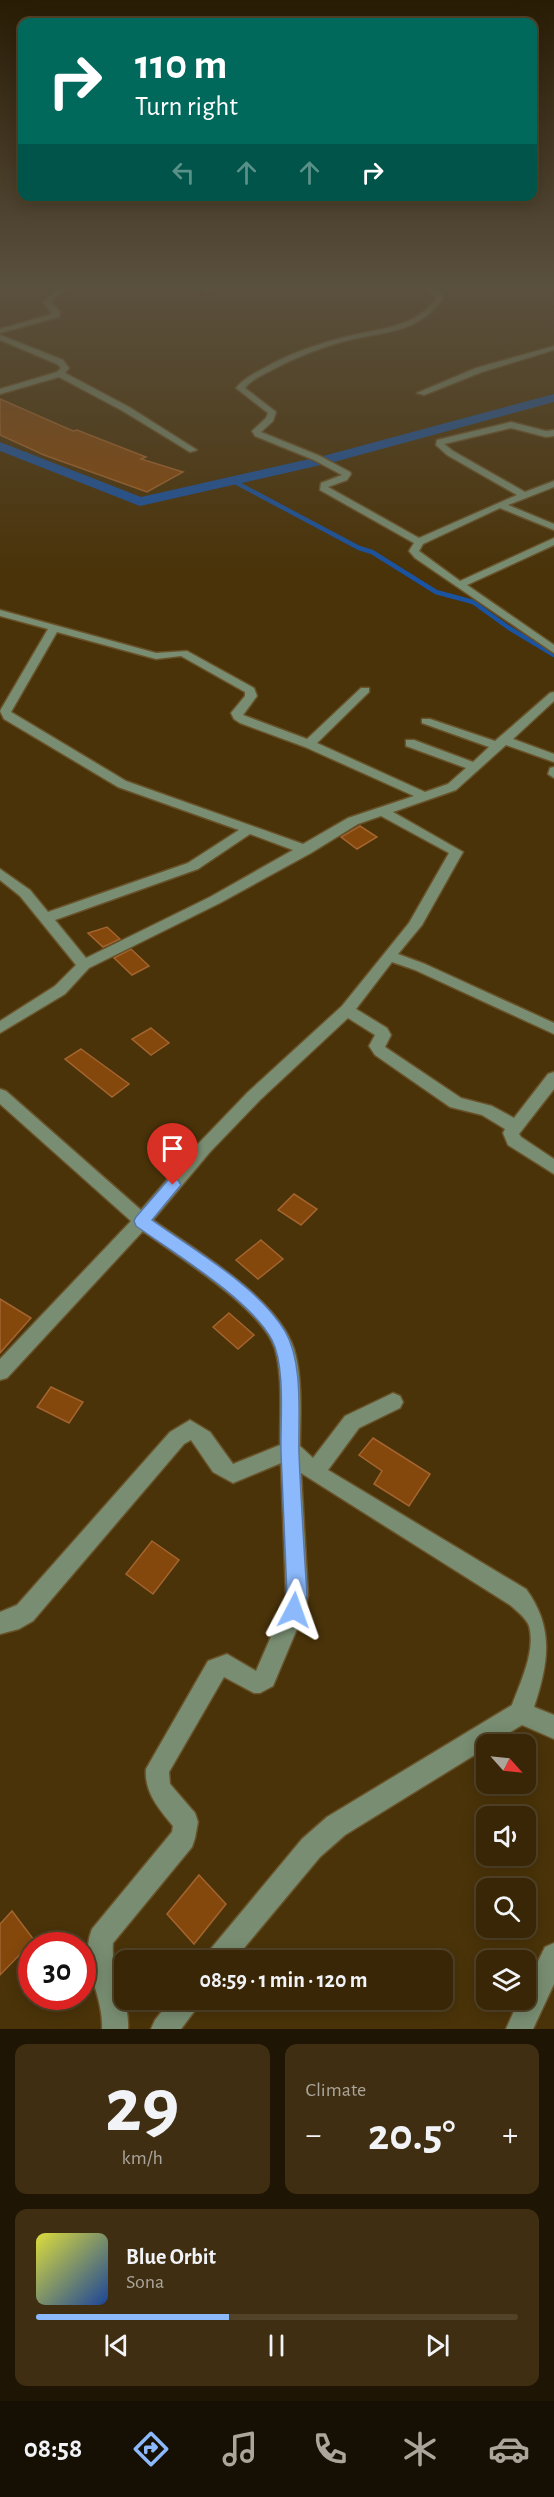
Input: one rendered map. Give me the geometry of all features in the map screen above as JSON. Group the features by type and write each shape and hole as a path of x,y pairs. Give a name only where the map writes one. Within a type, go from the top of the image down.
{"street":[{"path":"0,392 31,383"},
{"path":"76,383 126,409 193,450"},
{"path":"245,383 240,388 243,392 272,412 270,419 256,431 258,434 343,471 348,476 324,485 323,488 419,542"},
{"path":"421,393 447,383"},
{"path":"525,496 450,453 440,446 440,442 511,424 546,434 554,433"},
{"path":"554,484 500,505 419,542 414,551 528,634 554,650"},
{"path":"500,505 552,524"},
{"path":"460,584 554,541"},
{"path":"0,613 156,656 183,653 250,690 251,696 238,709 238,717 309,744 426,797"},
{"path":"54,628 5,712 8,717 122,784 306,850"},
{"path":"309,744 365,690"},
{"path":"0,1028 60,990 84,965 215,900 306,850 353,821 452,788 554,695"},
{"path":"426,721 554,758"},
{"path":"410,743 476,767"},
{"path":"0,1372 142,1221 211,1141 255,1096 347,1010 415,926 456,852 382,811"},
{"path":"46,918 193,866 248,830"},
{"path":"0,873 25,893 84,965"},
{"path":"389,957 420,967 554,1029"},
{"path":"347,1010 382,1032 383,1035 377,1046 380,1051 456,1103 486,1110 514,1126"},
{"path":"554,1078 514,1126 511,1133 514,1142 554,1168"},
{"path":"0,1095 142,1221 239,1292 261,1313 279,1336 285,1351 290,1398 290,1450 297,1595 294,1610 264,1678 260,1682 254,1682 227,1665 216,1669 158,1769 156,1778 158,1788 186,1822 185,1831 183,1838 101,1938 98,1950 99,1959 116,2009 115,2029"},
{"path":"314,1472 352,1422 393,1402"},
{"path":"0,1623 19,1618 25,1613 185,1430 194,1430 202,1437 224,1471 233,1474 290,1450"},
{"path":"226,1950 311,1848 336,1826 520,1713 542,1642 540,1625 532,1611 518,1597 314,1472 290,1450"},
{"path":"520,1713 554,1727"},
{"path":"519,2029 554,1956"},
{"path":"164,2029 179,2010"}],"building":[{"path":"0,399 73,431 77,430 146,457 141,459 183,472 147,492 44,455 0,435"},
{"path":"360,826 377,837 357,849 341,837"},
{"path":"107,927 120,939 103,947 88,933"},
{"path":"131,949 149,966 132,975 114,958"},
{"path":"151,1028 169,1043 151,1055 132,1039"},
{"path":"81,1049 129,1084 112,1097 65,1059"},
{"path":"294,1194 317,1209 301,1225 278,1210"},
{"path":"261,1240 283,1259 258,1279 236,1260"},
{"path":"0,1299 31,1318 0,1353"},
{"path":"229,1313 254,1335 238,1349 213,1327"},
{"path":"51,1387 83,1402 69,1423 37,1407"},
{"path":"373,1438 430,1474 409,1506 374,1484 382,1471 359,1455"},
{"path":"152,1541 179,1560 153,1594 126,1574"},
{"path":"199,1875 226,1904 194,1944 167,1914"},
{"path":"12,1911 28,1932 18,1932 18,1956 0,1975 0,1924"}],"waterway":[{"path":"0,446 140,502 329,459 554,398"},
{"path":"233,481 359,548 372,552 436,592 473,602 509,628 554,655"}],"route":[{"path":"173,1185 142,1221 239,1292 261,1313 279,1336 285,1351 290,1398 290,1450 297,1595 294,1610"}]}
